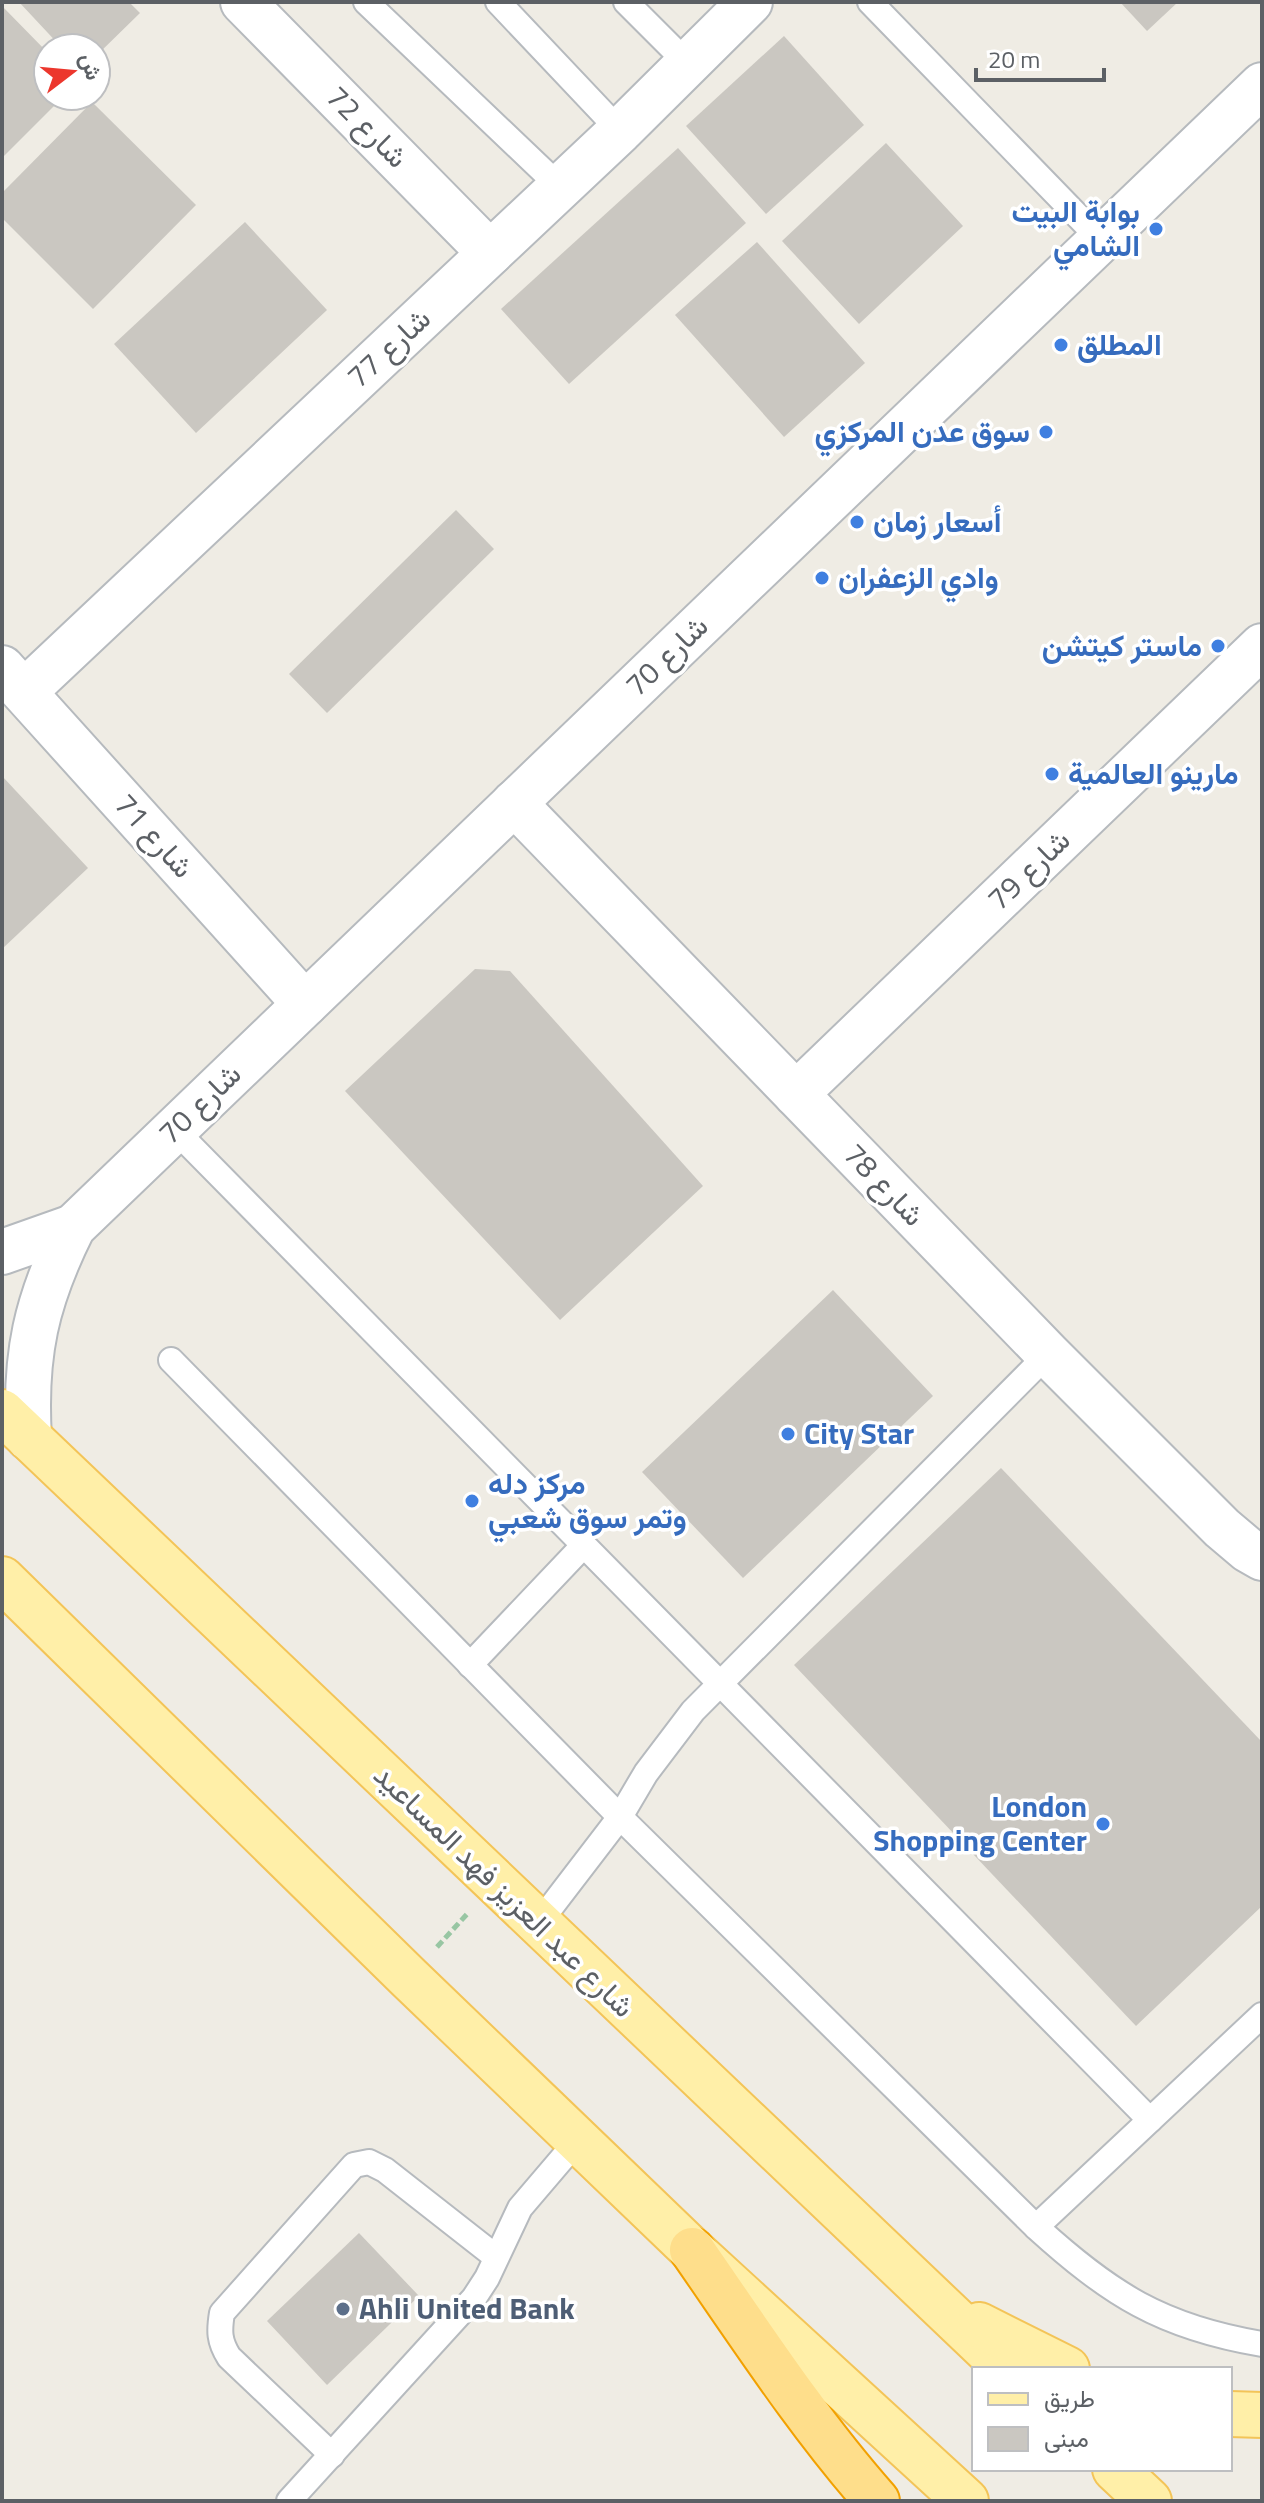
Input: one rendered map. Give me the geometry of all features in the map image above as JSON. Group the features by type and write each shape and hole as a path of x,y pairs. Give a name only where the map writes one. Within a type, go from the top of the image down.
{"highway":[{"path":"692,2250 778,2374 841,2459 877,2501"}],"main road":[{"name":"شارع عبد العزيز فهد المساعيد","path":"16,1425 1005,2367"},
{"path":"2,1579 692,2250 966,2501"},
{"path":"938,2305 1063,2367"},
{"path":"1232,2414 1262,2415"},
{"path":"1117,2471 1149,2501"}],"street":[{"name":"شارع 72","path":"243,2 490,253"},
{"name":"شارع 77","path":"13,680 490,253 620,131 750,2"},
{"name":"شارع 70","path":"16,1425 26,1395 30,1351 39,1308 73,1227 1262,85"},
{"name":"شارع 79","path":"796,1094 1262,646"},
{"name":"شارع 71","path":"13,680 305,1004"},
{"name":"شارع 78","path":"514,803 1048,1354 1222,1528 1262,1558"},
{"name":"شارع 70","path":"2,1252 73,1227"}],"lane":[{"path":"366,2 560,187"},
{"path":"498,2 620,131"},
{"path":"626,2 688,64"},
{"path":"870,2 1101,240"},
{"path":"174,1129 1150,2120"},
{"path":"538,1924 620,1817 668,1741 720,1683 1048,1354"},
{"path":"171,1360 620,1817 1076,2264 1120,2296 1169,2320 1221,2337 1262,2344"},
{"path":"470,1665 583,1546"},
{"path":"1036,2227 1262,2015"},
{"path":"289,2501 474,2298 530,2194 578,2140"},
{"path":"332,2455 229,2357 221,2344 219,2331 222,2313 354,2165 369,2162 385,2170 496,2257"}],"path":[{"path":"409,1978 495,1883"}],"building":[{"path":"19,2 129,2 140,13 112,40 112,32 47,32"},
{"path":"1120,2 1178,2 1147,31"},
{"path":"2,6 32,37 32,112 48,112 2,158"},
{"path":"784,36 864,125 766,214 686,126"},
{"path":"82,112 102,112 196,205 93,309 2,218 2,193"},
{"path":"886,143 963,226 859,324 782,241"},
{"path":"678,148 746,223 569,384 501,309"},
{"path":"245,222 327,310 196,433 114,344"},
{"path":"757,242 865,363 784,437 675,315"},
{"path":"456,510 494,549 327,713 289,674"},
{"path":"2,776 88,868 2,949"},
{"path":"475,969 510,971 703,1186 560,1320 345,1091"},
{"name":"City Star","path":"833,1290 933,1396 743,1578 642,1472"},
{"name":"London Shopping Center","path":"1001,1468 1262,1742 1262,1906 1136,2026 794,1665"},
{"name":"Ahli United Bank","path":"359,2233 419,2296 327,2385 267,2321"}],"place":[{"name":"بوابة البيت الشامي","path":"1156,229"},
{"name":"المطلق","path":"1061,345"},
{"name":"سوق عدن المركزي","path":"1046,432"},
{"name":"أسعار زمان","path":"857,522"},
{"name":"وادي الزعفران","path":"822,578"},
{"name":"ماستر كيتشن","path":"1218,646"},
{"name":"مارينو العالمية","path":"1052,774"},
{"name":"City Star","path":"788,1434"},
{"name":"مركز دله وتمر سوق شعبي","path":"472,1501"},
{"name":"London Shopping Center","path":"1103,1824"},
{"name":"Ahli United Bank","path":"343,2309"}]}
